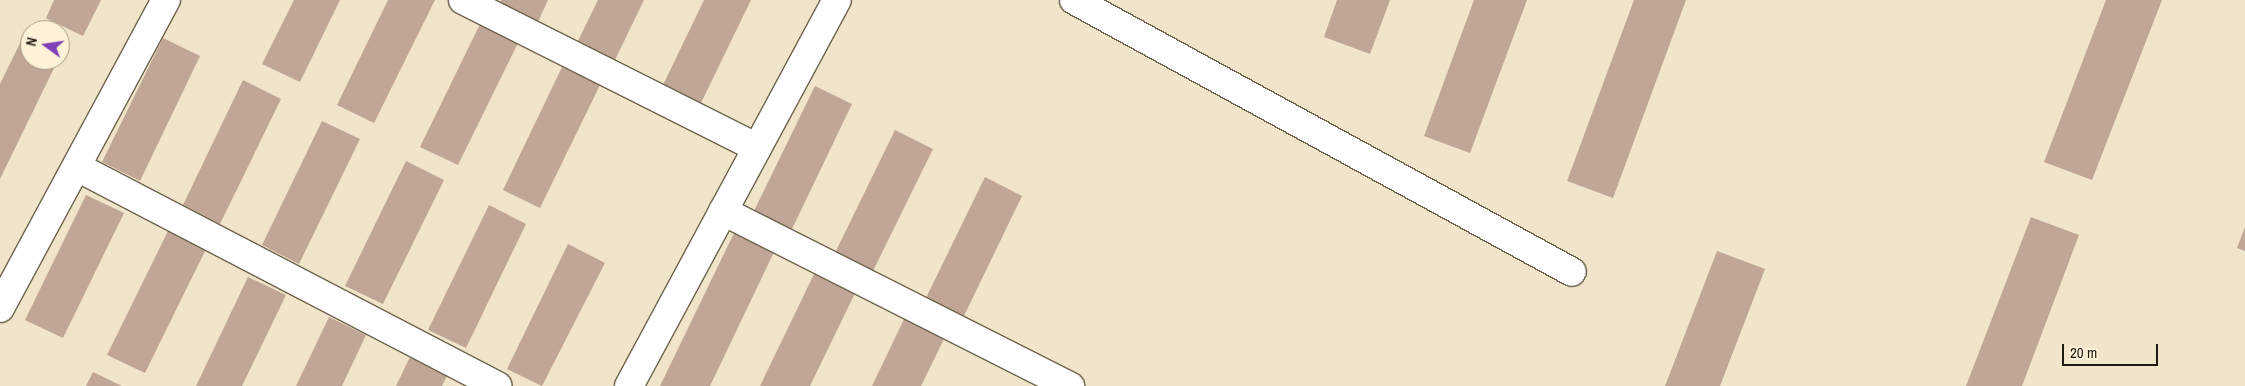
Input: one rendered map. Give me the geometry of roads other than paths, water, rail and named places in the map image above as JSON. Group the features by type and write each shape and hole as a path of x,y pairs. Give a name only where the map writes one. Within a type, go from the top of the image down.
{"street":[{"path":"0,308 166,0"},
{"path":"463,0 758,148"},
{"path":"629,386 837,0"},
{"path":"1074,0 1572,272"},
{"path":"77,168 498,386"},
{"path":"724,211 1070,386"}]}
